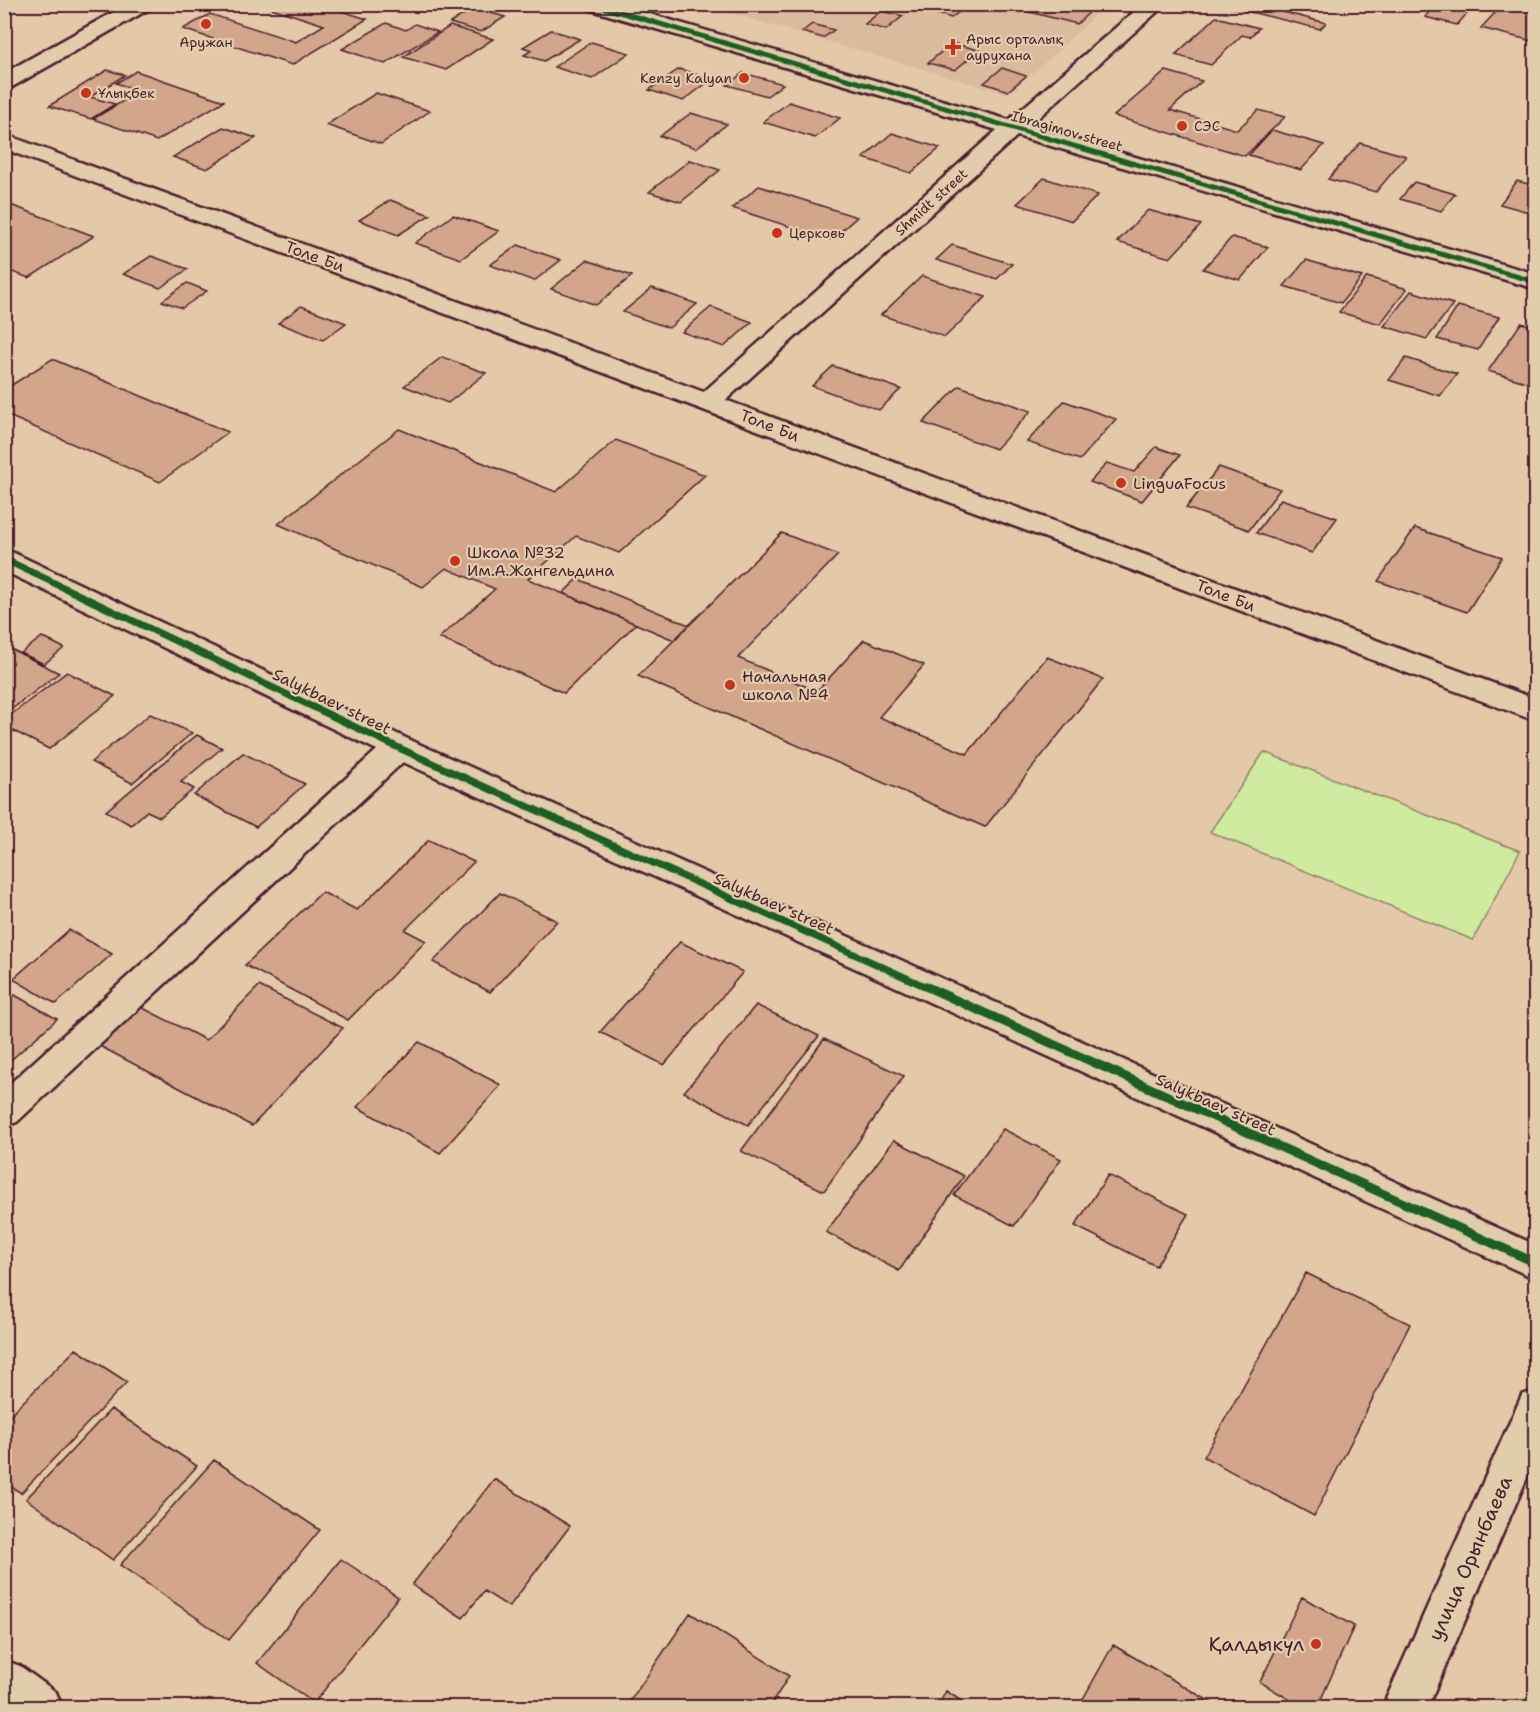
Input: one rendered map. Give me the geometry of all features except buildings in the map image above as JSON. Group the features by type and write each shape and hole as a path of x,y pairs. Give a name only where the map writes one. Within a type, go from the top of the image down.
{"street":[{"path":"4,81 144,4"},
{"name":"Ibragimov street","path":"592,4 1536,282"},
{"name":"Shmidt street","path":"708,402 1012,129 1156,4"},
{"name":"Толе Би","path":"4,141 1536,711"},
{"name":"Salykbaev street","path":"4,559 399,748 1536,1263"},
{"path":"4,1112 399,748"},
{"name":"улица Орынбаева","path":"1404,1707 1536,1408"},
{"path":"4,1682 40,1707"}],"shaded area":[{"name":"Арыс орталық аурухана","path":"702,5 1105,5 1057,52 1008,94"}],"green space":[{"path":"1264,752 1520,851 1473,940 1210,832"}],"cycle path":[{"path":"592,4 1536,282"},
{"path":"4,559 399,748 1536,1263"}],"place":[{"name":"Аружан","path":"206,24"},
{"name":"Арыс орталық аурухана","path":"953,47"},
{"name":"Kenzy Kalyan","path":"744,78"},
{"name":"Ұлықбек","path":"86,93"},
{"name":"СЭС","path":"1182,126"},
{"name":"Церковь","path":"777,233"},
{"name":"LinguaFocus","path":"1121,483"},
{"name":"Школа №32 Им.А.Жангельдина","path":"455,561"},
{"name":"Начальная школа №4","path":"730,685"},
{"name":"Қалдыкүл","path":"1316,1644"}]}
